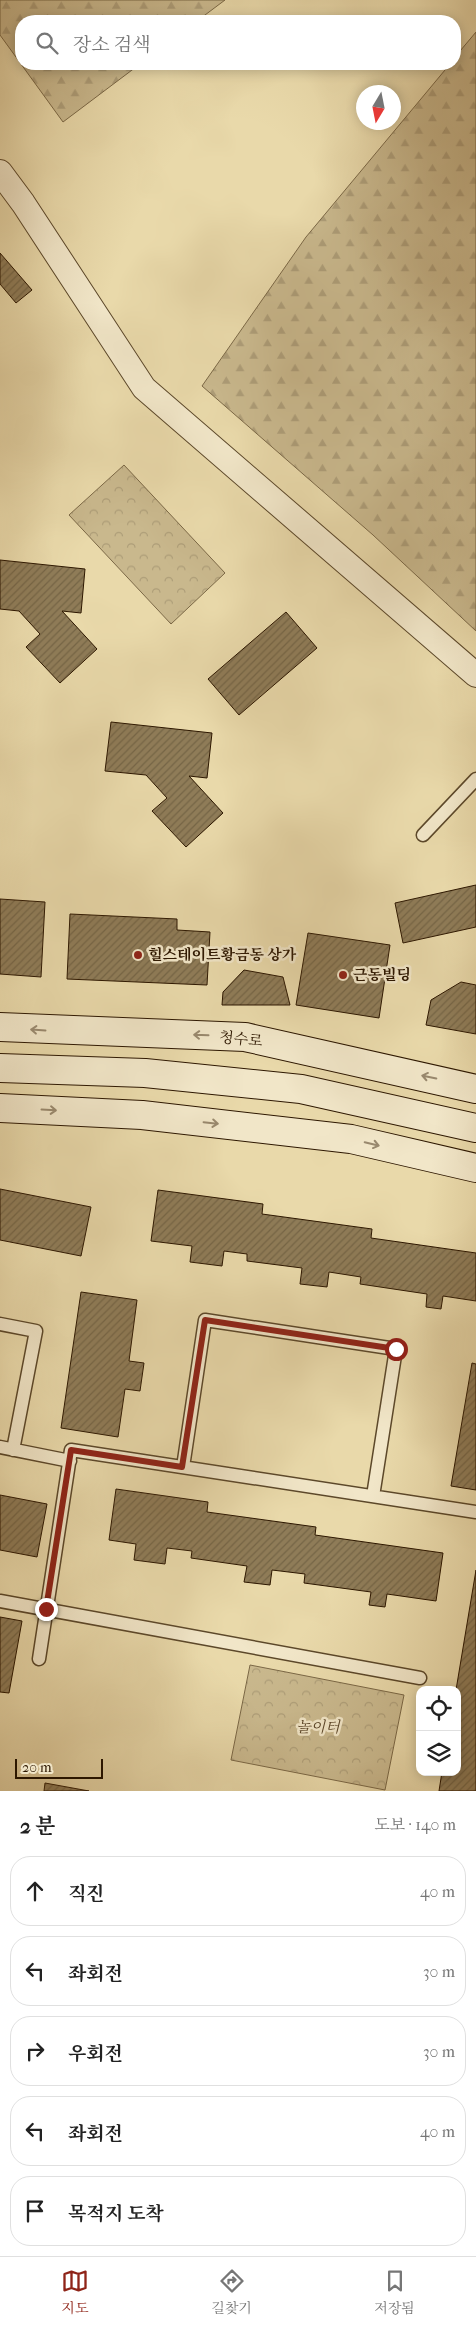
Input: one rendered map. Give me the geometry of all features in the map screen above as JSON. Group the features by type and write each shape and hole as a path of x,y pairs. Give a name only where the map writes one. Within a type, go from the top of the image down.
{"main road":[{"name":"청수로","path":"0,1027 245,1037 476,1089"},
{"path":"0,1068 145,1073 301,1089 476,1128"},
{"path":"0,1108 142,1115 351,1139 476,1168"}],"street":[{"path":"0,172 24,203 144,388 476,675"}],"lane":[{"path":"423,836 476,779"},
{"path":"182,1467 205,1320 386,1347 396,1349 373,1496"},
{"path":"0,1324 36,1331 13,1450"},
{"path":"0,1447 70,1461"},
{"path":"39,1659 71,1450 476,1512"},
{"path":"0,1600 420,1678"}],"green space":[{"path":"0,0 225,0 205,15 15,15 15,56 0,35"},
{"path":"476,32 476,631 373,535 202,386 306,237 395,130 401,130 401,123 445,70 461,70 461,50"},
{"path":"25,70 132,70 63,122"},
{"path":"124,465 225,573 171,624 69,515"},
{"name":"놀이터","path":"250,1665 404,1695 385,1790 231,1760"}],"building":[{"path":"0,253 32,290 16,303 0,284"},
{"path":"0,560 85,569 81,613 62,611 97,649 60,683 26,647 40,634 19,611 0,609"},
{"path":"286,612 317,648 239,715 208,679"},
{"path":"111,722 212,733 207,778 189,776 223,813 186,847 152,811 167,798 146,775 105,771"},
{"path":"476,885 476,927 403,943 395,903"},
{"path":"0,899 45,902 41,977 0,974"},
{"name":"힐스테이트황금동 상가","path":"70,914 177,919 177,930 210,932 207,985 67,979"},
{"name":"근동빌딩","path":"308,933 390,945 379,1018 296,1005"},
{"path":"244,970 283,977 290,1005 222,1005 223,992"},
{"path":"461,982 476,985 476,1034 426,1025 431,1000"},
{"path":"0,1189 91,1207 81,1256 0,1240"},
{"path":"158,1190 263,1204 262,1214 372,1229 371,1238 476,1253 476,1301 443,1296 441,1309 426,1307 427,1294 360,1284 361,1277 329,1272 327,1287 300,1284 302,1268 247,1261 247,1254 224,1251 222,1266 190,1262 192,1246 151,1241"},
{"path":"81,1292 137,1300 129,1361 144,1363 140,1391 125,1389 118,1437 61,1428"},
{"path":"472,1363 476,1364 476,1490 451,1486"},
{"path":"116,1489 208,1502 207,1512 316,1527 315,1535 443,1553 436,1601 387,1594 385,1607 369,1605 371,1592 304,1583 305,1574 272,1570 270,1585 244,1582 247,1566 191,1558 192,1551 167,1548 165,1564 134,1560 136,1544 109,1540"},
{"path":"0,1495 47,1504 37,1557 0,1550"},
{"path":"476,1570 476,1791 439,1791 441,1776 461,1776 461,1686 457,1686"},
{"path":"0,1617 22,1621 9,1693 0,1692"},
{"path":"45,1783 89,1791 44,1791"}],"place":[{"name":"힐스테이트황금동 상가","path":"138,955"},
{"name":"근동빌딩","path":"343,975"}],"route":[{"path":"46,1609 71,1450 182,1467 205,1320 396,1349"}]}
